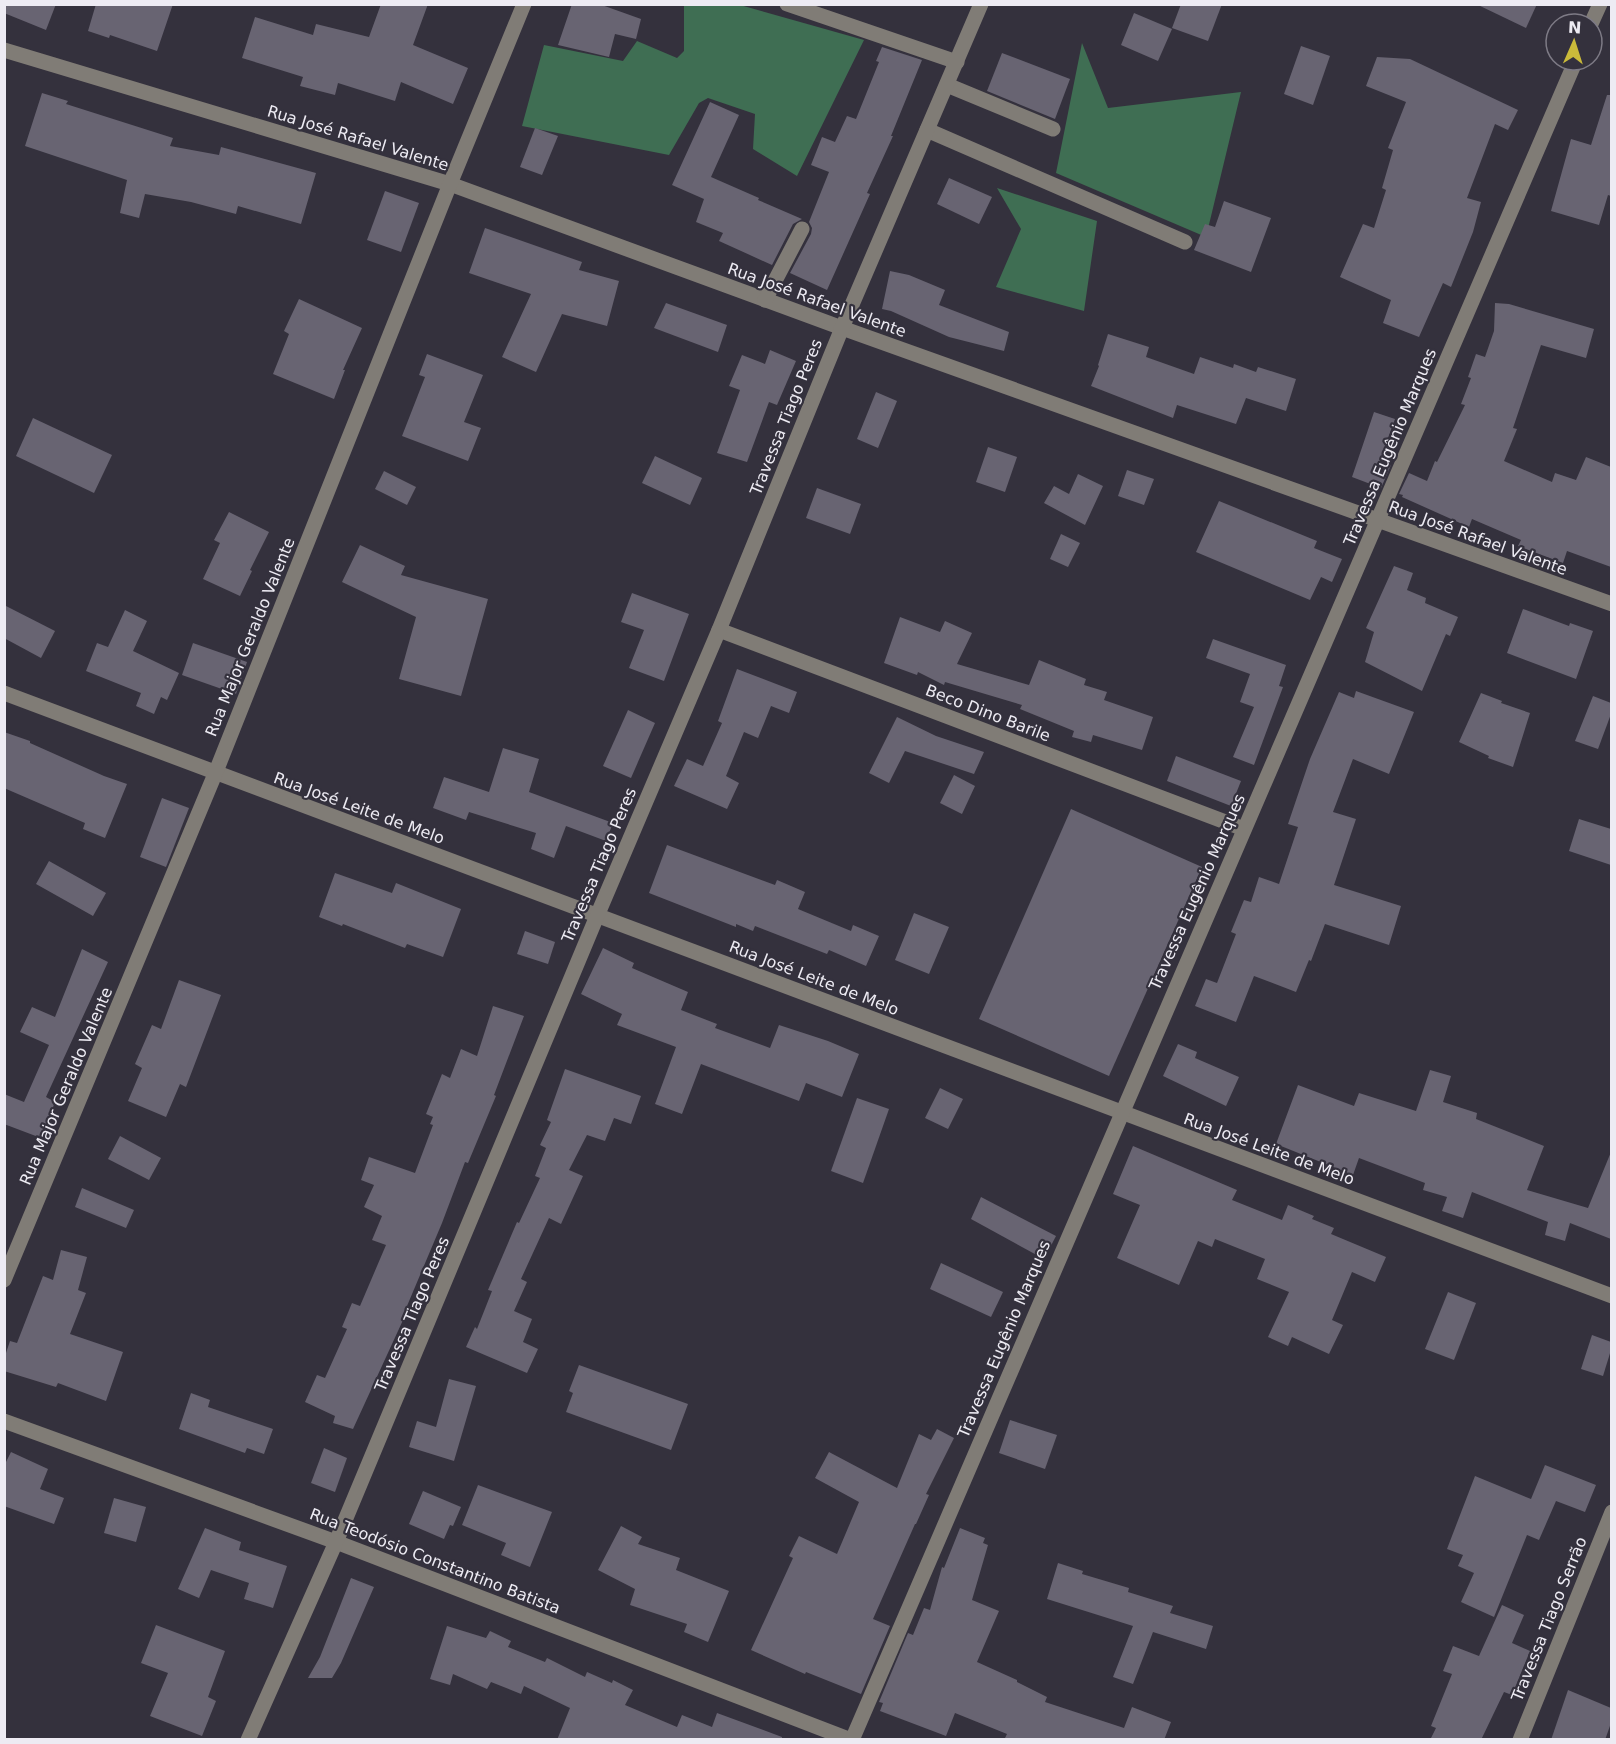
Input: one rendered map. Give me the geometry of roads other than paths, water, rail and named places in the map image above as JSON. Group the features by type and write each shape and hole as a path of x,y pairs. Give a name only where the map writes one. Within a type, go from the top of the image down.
{"street":[{"name":"Rua Major Geraldo Valente","path":"4,1280 215,774 524,4"},
{"path":"787,4 957,62"},
{"name":"Travessa Tiago Peres","path":"248,1740 336,1542 719,630 842,328 981,4"},
{"name":"Rua José Rafael Valente","path":"4,50 450,184 842,328 1611,604"},
{"name":"Travessa Eugênio Marques","path":"851,1740 1120,1112 1571,72"},
{"path":"947,85 1053,129"},
{"path":"927,130 1185,242"},
{"path":"765,300 802,229"},
{"name":"Beco Dino Barile","path":"719,630 1244,829"},
{"name":"Rua José Leite de Melo","path":"4,693 1611,1296"},
{"name":"Rua Teodósio Constantino Batista","path":"4,1421 336,1542 851,1740"},
{"name":"Travessa Tiago Serrão","path":"1520,1740 1611,1512"}]}
